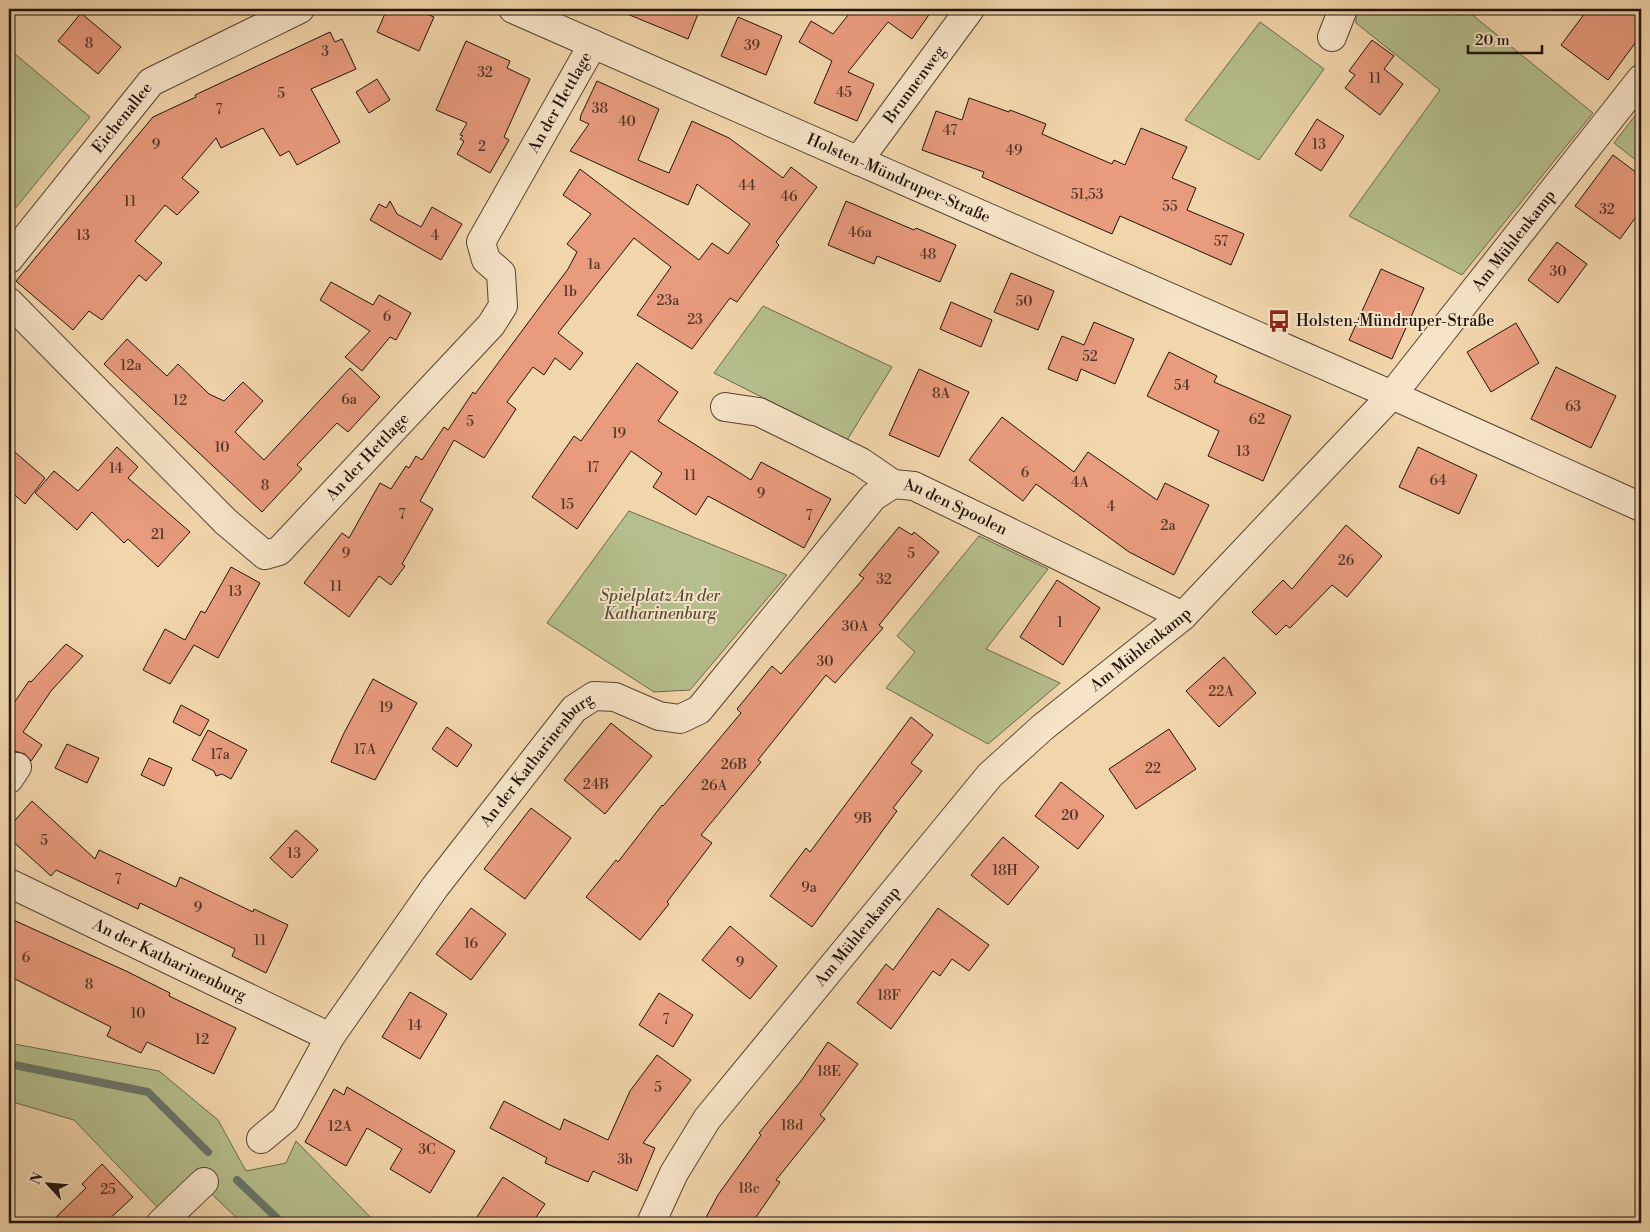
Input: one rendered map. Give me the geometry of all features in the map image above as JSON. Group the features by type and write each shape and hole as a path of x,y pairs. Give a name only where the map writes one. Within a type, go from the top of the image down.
{"street":[{"name":"Eichenallee","path":"9,259 151,82 300,9"},
{"name":"Holsten-Mündruper-Straße","path":"513,9 1392,395 1641,507"},
{"name":"Brunnenweg","path":"858,161 970,9"},
{"path":"1332,38 1342,9"},
{"name":"An der Hettlage","path":"9,302 225,521 265,555 279,552 491,325 503,306 501,273 486,260 481,242 594,44"},
{"name":"Am Mühlenkamp","path":"651,1223 674,1174 707,1119 990,775 1043,727 1183,616 1392,395 1641,79"},
{"name":"An den Spoolen","path":"725,407 759,412 860,462 893,484 914,486 1183,616"},
{"name":"An der Katharinenburg","path":"262,1139 285,1119 330,1037 435,887 574,709 594,696 615,697 659,716 680,719 699,710 873,497 893,484"},
{"name":"An der Katharinenburg","path":"9,883 330,1037"},
{"path":"160,1223 204,1182"}],"green space":[{"path":"1356,9 1465,9 1593,113 1462,275 1349,216 1440,90 1356,23"},
{"path":"1260,22 1324,69 1259,160 1185,120"},
{"path":"9,49 90,117 9,216"},
{"path":"1641,108 1641,164 1614,143"},
{"path":"763,306 892,367 847,440 714,373"},
{"name":"Spielplatz An der Katharinenburg","path":"629,511 787,575 690,690 654,692 547,623"},
{"path":"979,536 1048,569 986,649 1060,683 988,744 886,688 915,652 897,636"},
{"path":"9,1043 159,1071 218,1120 246,1171 286,1163 296,1141 376,1223 242,1223 196,1179 161,1211 74,1120 9,1101"}],"building":[{"path":"387,9 415,9 434,17 419,51 377,32"},
{"path":"615,9 700,9 688,39"},
{"path":"853,9 933,9 912,39 888,22 848,72 874,84 857,121 814,103 832,61 799,42 811,21 833,34"},
{"path":"1588,9 1641,9 1641,35 1608,80 1561,45"},
{"path":"81,13 121,47 98,74 58,41"},
{"path":"738,17 782,36 766,75 721,56"},
{"path":"330,32 335,42 342,39 356,69 311,89 340,142 297,165 289,151 280,156 263,128 221,148 216,138 182,178 199,192 177,215 165,205 135,241 162,263 146,281 139,275 102,320 89,311 73,330 16,281 153,117 196,97 195,95"},
{"path":"1372,40 1394,56 1384,69 1403,84 1380,115 1345,88 1355,75 1349,71"},
{"path":"466,41 510,61 507,68 530,79 504,137 509,140 490,173 457,154 464,141 460,139 463,136 460,135 467,123 436,110"},
{"path":"377,79 390,100 369,113 356,92"},
{"path":"597,81 659,109 638,160 669,173 692,121 729,138 783,178 791,167 817,187 776,242 779,245 737,302 730,298 692,349 637,315 671,267 634,238 558,333 583,353 570,370 555,358 544,375 533,367 507,402 516,409 484,458 454,440 420,501 433,509 402,564 405,566 391,585 379,576 349,617 304,583 342,533 349,538 380,483 391,489 406,466 409,468 416,456 422,460 444,427 448,430 473,392 475,394 568,269 577,252 567,244 591,214 563,195 580,169 699,260 712,243 728,254 750,224 697,184 688,205 570,151 589,124 580,120"},
{"path":"969,98 1009,112 1010,110 1046,124 1042,134 1112,164 1114,160 1125,165 1141,128 1187,147 1172,178 1196,188 1187,210 1244,234 1231,265 1120,216 1112,234 982,177 984,172 922,150 936,111 962,120"},
{"path":"1317,119 1344,136 1321,171 1295,154"},
{"path":"1613,155 1641,176 1641,210 1620,239 1575,206"},
{"path":"390,201 397,214 421,227 432,207 462,224 441,260 370,220 379,204 386,208"},
{"path":"846,201 914,230 916,228 956,245 940,282 877,256 874,264 828,245"},
{"path":"1557,242 1587,264 1558,303 1528,280"},
{"path":"1381,269 1424,288 1392,359 1349,340"},
{"path":"1011,273 1054,291 1038,330 994,312"},
{"path":"331,282 373,305 379,295 411,313 396,340 390,337 362,371 345,357 370,331 320,300"},
{"path":"951,302 992,320 981,347 940,329"},
{"path":"1094,322 1134,339 1115,384 1081,369 1077,381 1048,369 1062,336 1084,345"},
{"path":"1516,323 1539,363 1491,392 1467,352"},
{"path":"127,339 167,376 178,364 209,394 224,401 243,382 263,401 235,432 264,460 350,368 380,397 348,432 337,423 297,465 302,469 262,512 104,364"},
{"path":"1169,352 1217,376 1214,382 1291,416 1263,481 1208,456 1219,431 1147,396"},
{"path":"637,363 678,392 658,421 751,480 761,462 831,499 804,548 708,496 696,515 653,487 662,473 631,451 577,529 532,497 574,436 581,441"},
{"path":"1556,367 1616,396 1591,448 1531,419"},
{"path":"919,369 969,392 939,457 889,435"},
{"path":"1002,417 1074,472 1088,452 1157,500 1165,483 1209,505 1174,575 1129,552 1036,484 1023,501 969,460"},
{"path":"9,447 45,478 25,504 9,490"},
{"path":"117,447 138,467 128,478 190,532 158,567 128,539 124,543 92,512 77,530 35,493 54,471 78,491"},
{"path":"1418,447 1477,475 1459,514 1399,487"},
{"path":"1346,525 1382,556 1347,597 1332,585 1290,628 1286,625 1276,635 1252,612 1283,580 1292,589"},
{"path":"899,527 912,535 914,532 939,552 879,625 883,628 835,683 826,675 758,760 761,762 701,835 712,843 667,902 669,904 640,940 586,897 616,860 618,862 662,805 741,713 737,709 772,666 781,674 864,578 859,575"},
{"path":"231,567 260,583 218,658 194,645 170,684 143,670 165,629 185,640 201,611 205,613"},
{"path":"1057,580 1100,608 1063,665 1020,637"},
{"path":"66,644 83,656 51,691 23,732 42,745 31,761 25,754 10,750 9,752 9,710 29,681 31,682"},
{"path":"1224,657 1256,693 1219,727 1186,691"},
{"path":"373,679 417,703 375,780 331,762"},
{"path":"181,705 209,720 200,736 173,722"},
{"path":"911,717 933,735 911,763 922,771 893,808 897,811 812,927 770,896 806,848 810,852"},
{"path":"611,723 652,756 605,814 564,780"},
{"path":"447,727 472,745 457,767 432,749"},
{"path":"1169,729 1196,769 1136,809 1109,769"},
{"path":"208,730 247,750 231,779 222,774 216,776 214,771 192,760"},
{"path":"67,744 99,758 87,783 55,768"},
{"path":"149,758 172,768 164,786 141,775"},
{"path":"1061,782 1104,816 1078,849 1035,816"},
{"path":"32,801 95,859 99,850 176,887 180,877 253,912 254,909 288,925 266,973 232,956 235,949 140,903 138,909 56,870 51,876 9,838 9,827"},
{"path":"531,808 571,838 525,899 484,869"},
{"path":"296,830 318,850 292,878 270,858"},
{"path":"1003,837 1039,867 1008,905 971,875"},
{"path":"471,908 506,934 471,980 436,954"},
{"path":"938,908 989,945 969,971 952,959 940,976 933,971 891,1029 857,1003 886,964 893,970"},
{"path":"9,918 126,971 170,993 169,996 236,1028 214,1074 147,1042 141,1053 107,1036 111,1027 9,976"},
{"path":"730,926 777,966 750,999 702,960"},
{"path":"410,992 447,1014 420,1059 382,1037"},
{"path":"659,993 693,1015 673,1047 639,1025"},
{"path":"828,1042 858,1064 820,1115 825,1119 776,1180 780,1182 752,1223 703,1223 718,1195 761,1135 759,1133 801,1081"},
{"path":"657,1055 691,1080 643,1143 655,1148 637,1191 593,1171 588,1182 545,1163 547,1158 490,1128 504,1101 560,1130 564,1119 608,1140 630,1091"},
{"path":"347,1087 455,1151 430,1193 390,1169 402,1149 367,1128 346,1166 305,1142 334,1089 344,1095"},
{"path":"102,1164 133,1197 105,1223 50,1223 86,1188 82,1184"},
{"path":"503,1177 545,1204 532,1223 473,1223"}],"waterway":[{"path":"9,1064 148,1092 208,1152"},
{"path":"237,1180 282,1223"}],"place":[{"name":"Holsten-Mündruper-Straße","path":"1279,321"}]}
